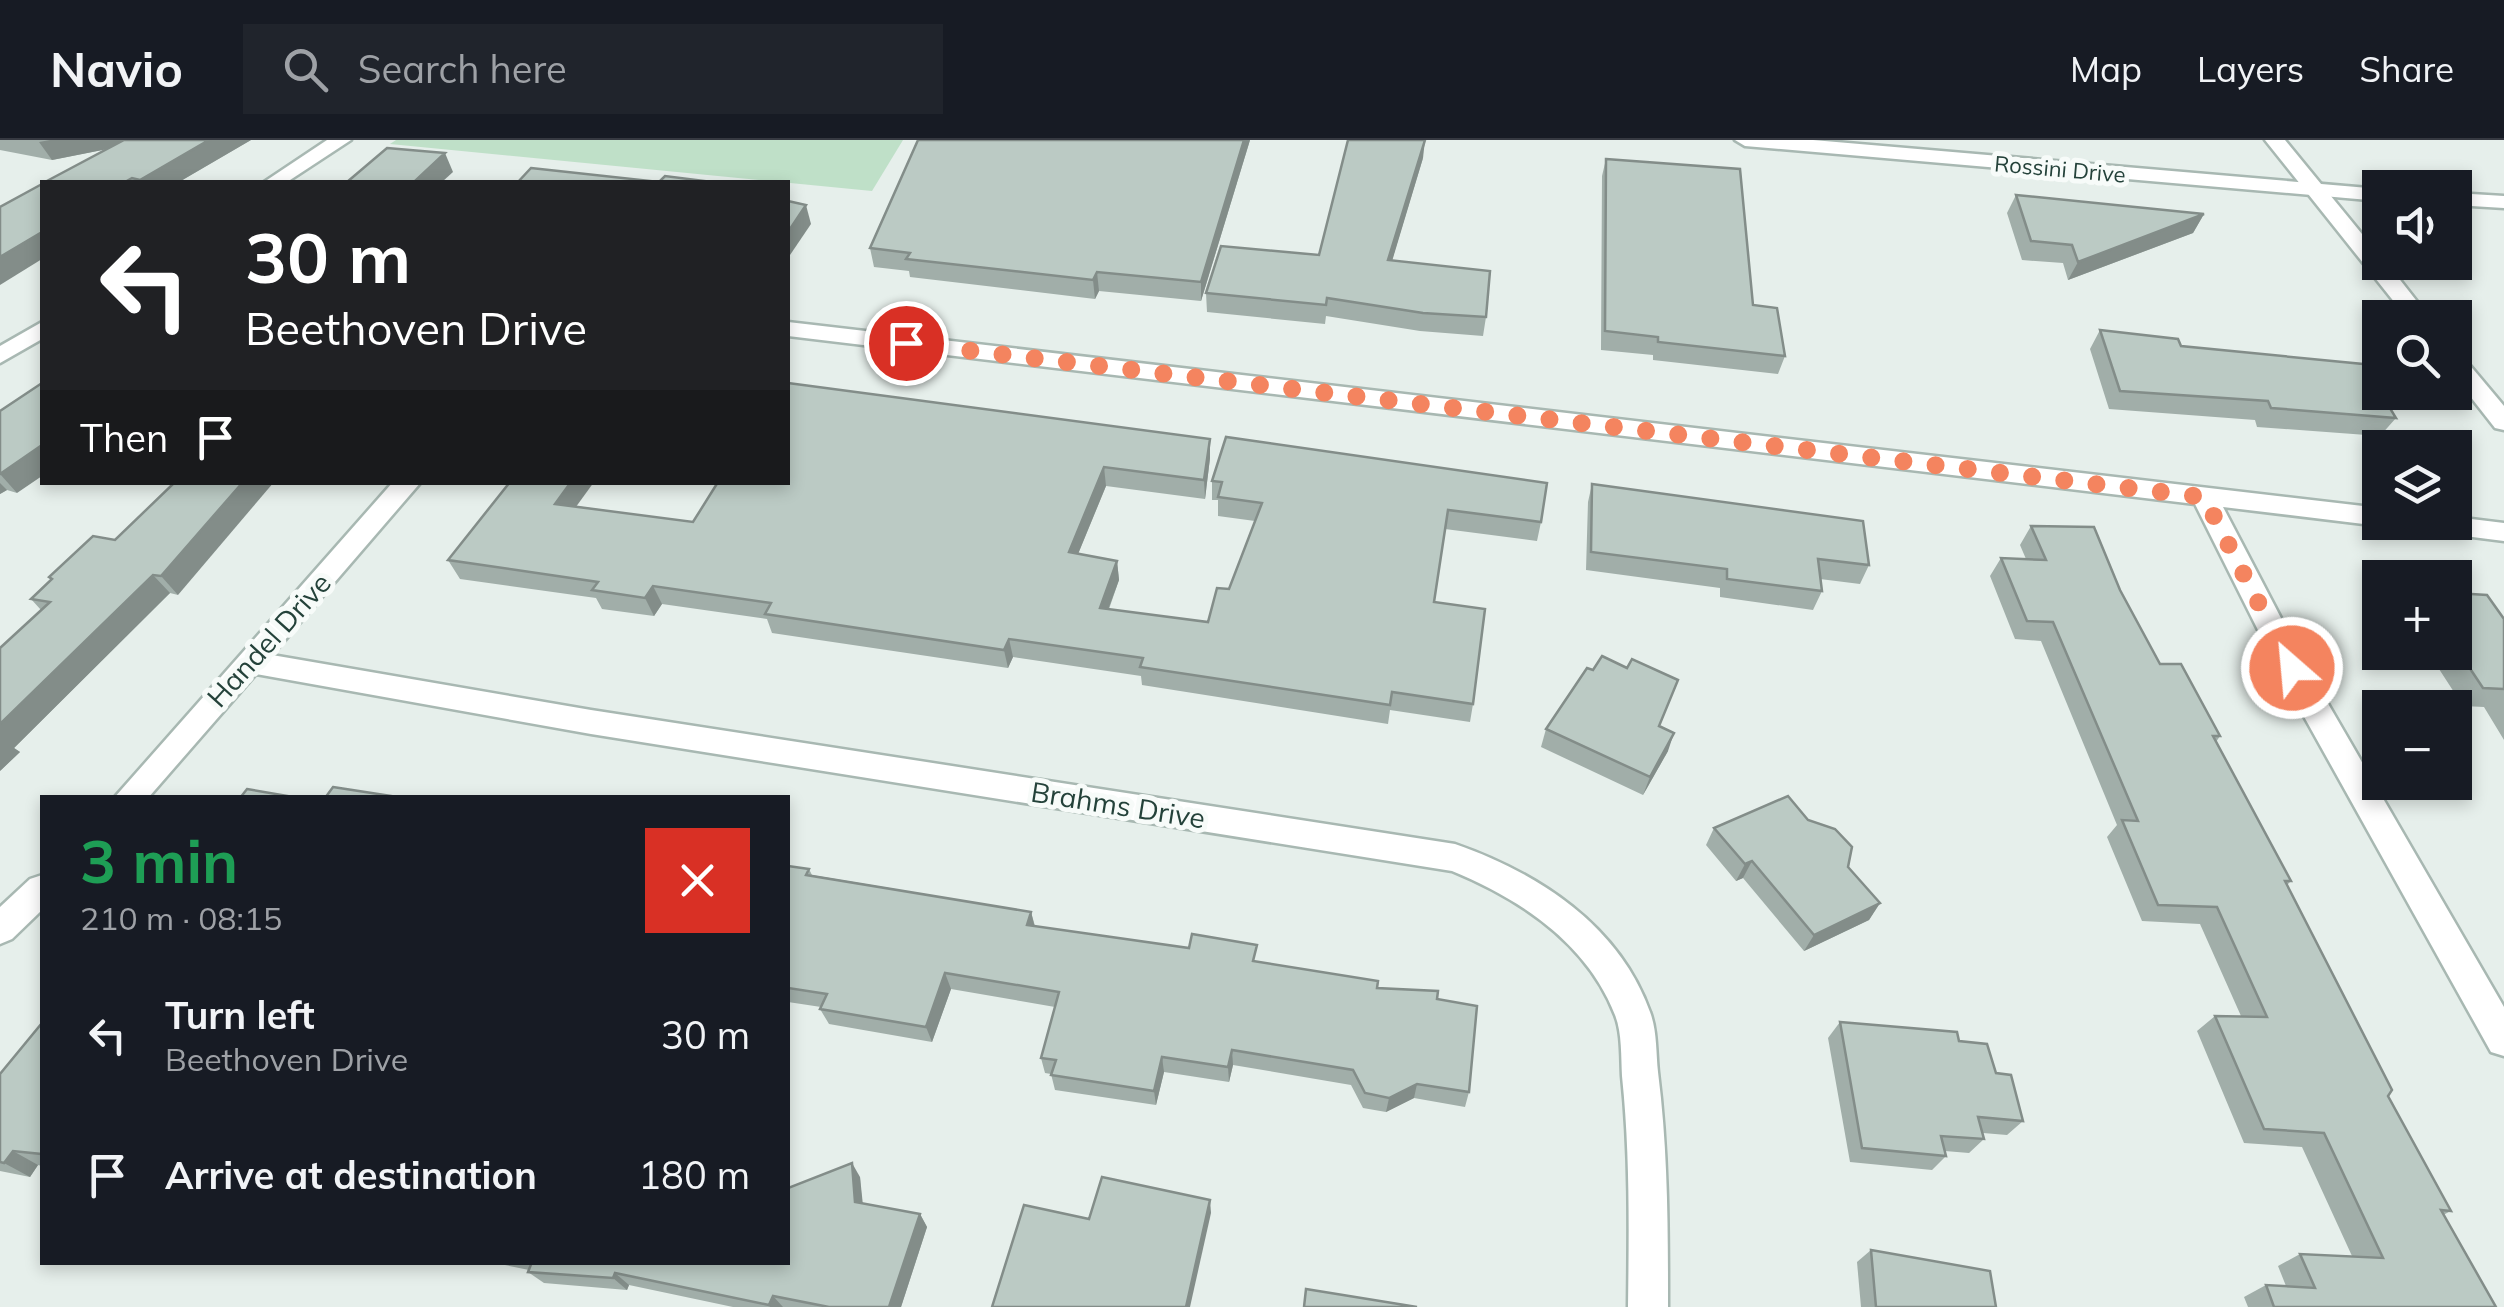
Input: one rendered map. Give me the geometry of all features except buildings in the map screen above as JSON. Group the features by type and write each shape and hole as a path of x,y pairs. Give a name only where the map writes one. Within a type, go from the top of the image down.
{"street":[{"path":"277,180 341,140"},
{"name":"Rossini Drive","path":"1745,140 2362,194"},
{"path":"2276,140 2404,300"},
{"path":"2472,200 2504,202"},
{"path":"790,329 2362,515"},
{"path":"0,356 40,330"},
{"path":"2472,383 2504,422"},
{"name":"Handel Drive","path":"132,795 405,485"},
{"path":"2204,497 2292,668 2504,1040"},
{"path":"2472,528 2504,532"},
{"name":"Brahms Drive","path":"250,662 610,725 1456,858 1512,881 1562,916 1604,961 1634,1015 1649,1154 1648,1307"},
{"path":"0,929 40,891"}],"green space":[{"path":"396,140 903,140 872,191 390,144"}],"route":[{"path":"906,343 2204,497 2292,668"}]}
